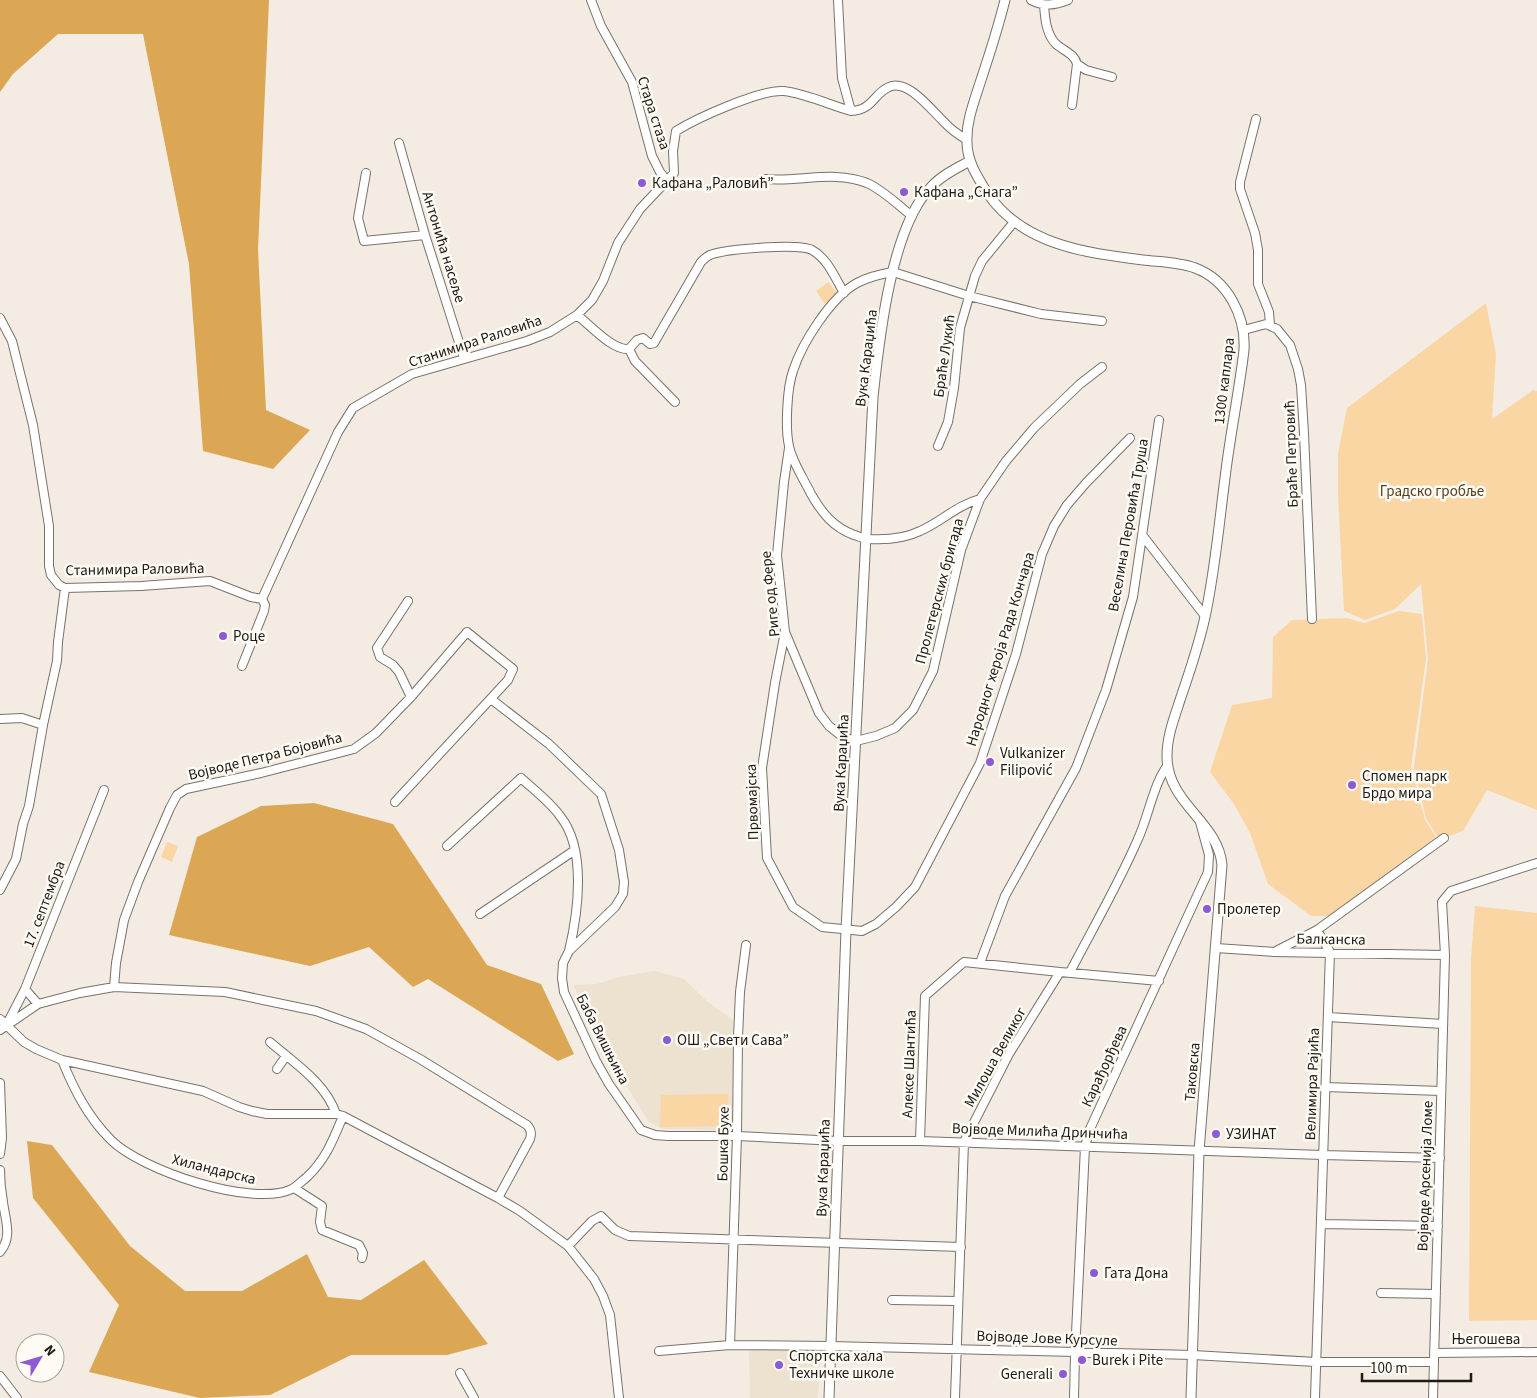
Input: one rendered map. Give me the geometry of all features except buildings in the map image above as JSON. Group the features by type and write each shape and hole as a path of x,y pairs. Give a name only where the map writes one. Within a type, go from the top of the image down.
{"street":[{"name":"Стара стаза","path":"591,0 601,26 632,82 652,156 666,180"},
{"path":"838,0 842,78 851,112 862,110 870,105 890,86 903,86 912,91 950,128 966,140 971,113 1005,0"},
{"path":"1031,0 1044,5 1068,0"},
{"path":"1044,5 1046,23 1051,36 1055,43 1075,58 1077,64 1072,105"},
{"path":"1077,64 1086,70 1112,77"},
{"name":"Станимира Раловића","path":"0,318 12,341 33,425 49,526 49,566 51,575 59,585 65,588 141,586 210,581 251,597 262,599 338,432 353,408 412,374 527,341 550,332 578,315 592,300 603,281 618,243 640,209 674,173 672,150 676,131 689,123 760,94 782,91 851,112"},
{"path":"1244,330 1262,325 1270,325 1269,312 1258,284 1258,250 1255,233 1240,189 1240,182 1256,118"},
{"name":"1300 каплара","path":"966,140 970,161 979,180 992,199 1014,222 1048,240 1073,249 1103,255 1181,264 1196,269 1214,280 1226,292 1237,311 1244,330 1243,359 1205,616 1170,733 1168,765"},
{"name":"Антонића насеље","path":"399,143 425,235 464,358"},
{"name":"Вука Караџића","path":"830,1398 830,1346 846,930 873,397 880,336 893,272 903,235 912,216 932,186 956,168 970,161"},
{"path":"366,173 358,218 364,241 425,235"},
{"path":"766,179 839,177 867,183 880,190 912,216"},
{"name":"Браће Лукић","path":"938,446 948,422 954,388 960,328 968,296 982,261 1014,222"},
{"path":"578,315 615,347 623,350 629,349 637,340 643,338 650,344 654,343 701,262 710,255 749,248 804,247 811,249 824,259 844,293"},
{"path":"980,499 969,502 920,531 897,539 866,539 844,531 825,515 799,470 789,448 787,422 793,371 816,324 844,293 863,281 881,274 893,272 968,296 1041,314 1102,321"},
{"name":"Браће Петровић","path":"1270,325 1280,331 1290,345 1296,359 1301,385 1312,619"},
{"path":"629,349 634,361 675,402"},
{"name":"Пролетерских бригада","path":"856,740 876,736 895,728 913,710 933,671 961,550 980,499 1006,460 1034,428 1080,384 1102,367"},
{"name":"Веселина Перовића Труша","path":"980,963 1005,896 1076,768 1106,690 1133,597 1159,420"},
{"name":"Народног хероја Рада Кончара","path":"846,930 862,931 876,924 915,887 980,763 1016,654 1042,554 1054,526 1067,505 1086,483 1130,438"},
{"name":"Риге од Фере","path":"789,448 777,555 785,632 819,713 829,726 843,737 856,740"},
{"path":"1143,536 1205,616"},
{"path":"0,890 16,859 23,824 29,806 57,661 65,588"},
{"path":"242,666 264,611 265,605 262,599"},
{"path":"395,802 508,680 513,669 467,632 411,697 399,672 393,665 380,657 377,648 408,601"},
{"name":"Првомајска","path":"785,632 762,768 767,858 793,907 822,927 846,930"},
{"name":"Војводе Петра Бојовића","path":"114,987 116,963 124,920 155,842 177,795 186,789 246,777 354,749 376,734 411,697"},
{"name":"Баба Вишњина","path":"491,699 549,744 601,794 619,850 624,882 623,894 615,906 570,951 563,963 562,978 564,992 604,1076 641,1130"},
{"path":"0,718 22,718 44,725"},
{"path":"1070,972 1132,853 1148,815 1160,776 1168,765"},
{"name":"Таковска","path":"1168,765 1174,787 1215,840 1222,858 1199,1151 1191,1398"},
{"path":"447,846 521,778 561,816 575,846 578,879 576,919 570,951"},
{"name":"17. септембра","path":"3,1028 25,989 104,790"},
{"name":"Карађорђева","path":"1074,1398 1085,1147 1089,1131 1209,868 1207,849 1200,820"},
{"path":"1274,952 1317,930 1444,838"},
{"path":"480,914 575,850"},
{"name":"Војводе Арсенија Ломе","path":"1433,1398 1445,955 1442,902 1451,891 1537,863"},
{"path":"1317,930 1330,952"},
{"name":"Бошка Бухе","path":"730,1345 740,992 746,944"},
{"name":"Балканска","path":"1216,948 1274,952 1445,955"},
{"name":"Велимира Рајића","path":"1315,1398 1330,952"},
{"name":"Алексе Шантића","path":"920,1141 925,996 964,962 1060,972"},
{"path":"1060,972 1159,981"},
{"name":"Милоша Великог","path":"954,1398 964,1142 1009,1054 1060,972"},
{"path":"3,1028 38,1004 80,993 114,987 225,992 316,1012 366,1030 389,1042 428,1064 530,1128 532,1134 530,1139 498,1198"},
{"path":"25,989 38,1004"},
{"path":"1328,1017 1443,1024"},
{"path":"0,1019 3,1028 36,1050 62,1060 203,1091 252,1111 268,1114 340,1115"},
{"path":"270,1042 322,1090 340,1115 498,1198 520,1211 568,1246 594,1279 610,1315 619,1398"},
{"path":"277,1069 286,1056"},
{"name":"Хиландарска","path":"62,1060 84,1107 111,1140 124,1152 181,1178 243,1193 264,1195 280,1193 294,1188 320,1165 328,1150 340,1115"},
{"path":"0,1083 2,1138 0,1154"},
{"path":"1326,1087 1441,1091"},
{"name":"Војводе Милића Дринчића","path":"641,1130 655,1135 668,1136 737,1136 838,1141 964,1142 1440,1158"},
{"path":"0,1170 2,1201 8,1230 5,1246 0,1252"},
{"path":"294,1188 322,1206 320,1222 322,1230 359,1246 363,1253 362,1258"},
{"path":"568,1246 592,1222 601,1216 614,1230 630,1236 960,1247"},
{"path":"1321,1224 1438,1226"},
{"path":"1381,1293 1436,1294"},
{"path":"892,1300 958,1301"},
{"name":"Војводе Јове Курсуле","path":"659,1351 730,1345 830,1346 1075,1354 1193,1355 1316,1362 1434,1362"},
{"name":"Његошева","path":"1434,1353 1537,1352"},
{"path":"460,1373 474,1398"},
{"path":"0,1376 17,1398"}],"shaded area":[{"path":"0,0 269,0 258,250 266,410 310,430 273,469 203,451 189,264 143,34 58,34 13,74 0,92"},
{"path":"314,803 393,824 487,965 541,984 574,1054 558,1061 428,979 413,987 369,947 310,966 169,935 197,837 261,806"},
{"name":"ОШ „Свети Сава”","path":"655,971 684,979 708,1002 733,1020 732,1130 662,1129 648,1121 611,1060 573,985 597,984 618,977"},
{"path":"27,1141 52,1145 130,1246 185,1291 242,1291 307,1254 328,1297 361,1300 424,1260 488,1344 447,1355 351,1355 270,1395 200,1398 89,1372 119,1305 33,1198"},
{"path":"749,1348 821,1354 818,1398 750,1398"}],"green space":[{"path":"828,282 838,294 825,304 816,291"},
{"name":"Градско гробље","path":"1486,303 1496,354 1492,419 1533,390 1537,391 1537,810 1487,790 1463,831 1444,838 1437,836 1426,818 1414,767 1428,659 1421,584 1395,609 1365,620 1344,611 1338,496 1338,453 1347,408"},
{"name":"Спомен парк Брдо мира","path":"1399,611 1422,614 1426,659 1411,767 1425,820 1436,837 1330,916 1311,916 1268,884 1250,833 1234,804 1210,772 1232,705 1272,698 1273,637 1292,620 1347,618 1364,623"},
{"path":"167,842 178,846 172,862 161,857"},
{"path":"1475,906 1537,913 1537,1320 1469,1321 1471,959"},
{"path":"728,1094 729,1126 660,1127 661,1095"}],"place":[{"name":"Кафана „Раловић”","path":"642,183"},
{"name":"Кафана „Снага”","path":"904,192"},
{"name":"Роце","path":"223,636"},
{"name":"Vulkanizer Filipović","path":"990,762"},
{"name":"Спомен парк Брдо мира","path":"1352,785"},
{"name":"Пролетер","path":"1207,909"},
{"name":"ОШ „Свети Сава”","path":"667,1040"},
{"name":"УЗИНАТ","path":"1216,1134"},
{"name":"Гата Дона","path":"1094,1273"},
{"name":"Burek i Pite","path":"1082,1360"},
{"name":"Спортска хала Техничке школе","path":"779,1365"},
{"name":"Generali","path":"1063,1374"}]}
